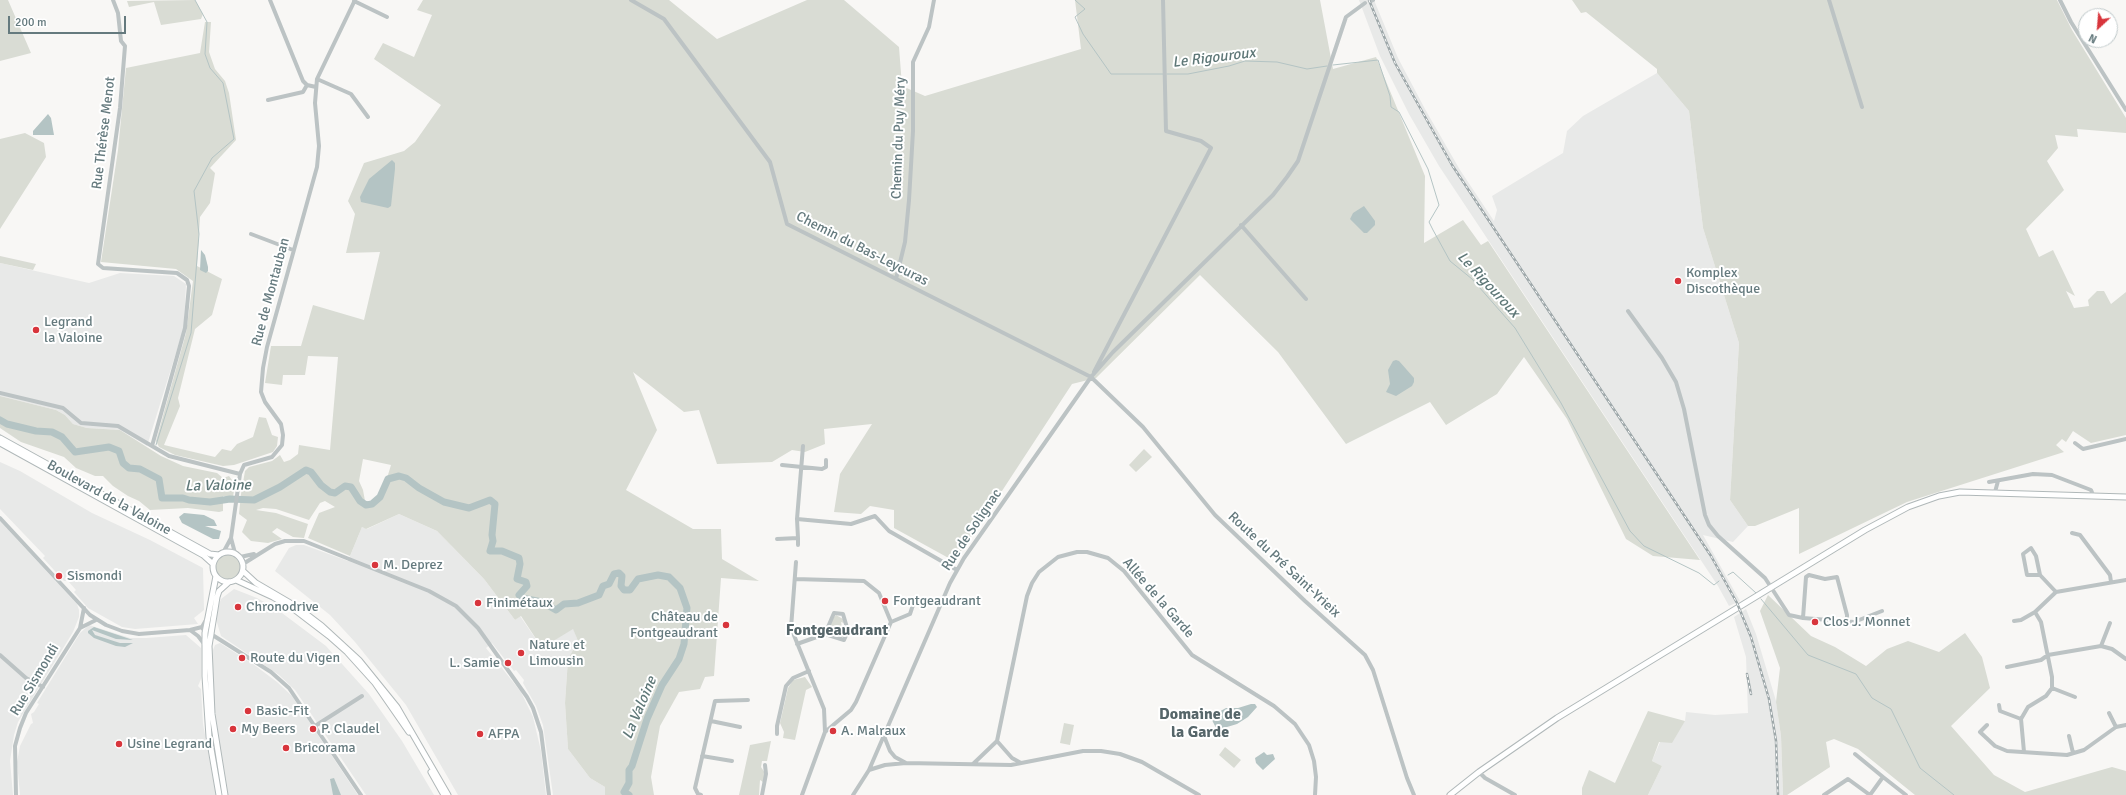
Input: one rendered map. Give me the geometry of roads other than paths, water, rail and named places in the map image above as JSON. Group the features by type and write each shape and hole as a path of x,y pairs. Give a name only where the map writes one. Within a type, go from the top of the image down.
{"main road":[{"name":"Boulevard de la Valoine","path":"0,438 210,554 221,554"},
{"name":"Boulevard de la Valoine","path":"0,443 203,555 213,564"},
{"path":"1450,795 1479,772 1557,718 1871,527 1908,507 1939,496 1960,492 2126,497"},
{"path":"216,576 222,581 229,582 236,580 243,571 243,564 240,557 235,553 221,554 213,564 216,576 208,614 205,646 206,704 219,795"},
{"path":"243,571 256,583 296,607 322,626 359,660 397,707 448,795"},
{"path":"236,580 273,597 295,610 347,652 375,683 396,711 444,795"},
{"path":"225,795 212,714 207,632 219,591 229,582"}],"street":[{"name":"Rue Thérèse Menot","path":"113,0 118,13 121,41 125,46 120,108 98,264 103,268 177,273 187,280 189,286 185,328 152,446"},
{"path":"270,0 303,81 307,85 316,87"},
{"path":"354,0 387,17"},
{"name":"Rue de Montauban","path":"240,474 244,465 272,457 282,445 283,435 281,424 265,402 261,392 267,347 317,167 319,146 316,87 317,79 354,0"},
{"name":"Chemin du Bas-Leycuras","path":"631,0 664,19 770,162 787,224 1091,377"},
{"name":"Chemin du Puy Méry","path":"896,279 905,242 909,200 913,131 913,62 929,27 934,0"},
{"path":"1091,377 1211,148 1201,141 1166,131 1163,0"},
{"path":"1829,0 1862,107"},
{"path":"2060,0 2071,22 2126,110"},
{"path":"1091,377 1113,352 1273,195 1298,161 1346,17 1365,3"},
{"path":"317,79 351,94 368,117"},
{"path":"268,100 303,92 307,85"},
{"path":"1241,225 1306,299"},
{"path":"252,234 293,250"},
{"path":"1628,311 1662,358 1676,382 1684,409 1709,525 1718,536 1765,578 1789,615 1803,618 1854,622 1862,620 1876,612 1882,611"},
{"name":"Rue de Solignac","path":"852,795 869,770 957,570 1091,377"},
{"name":"Route du Pré Saint-Yrieix","path":"1091,377 1143,427 1215,515 1305,602 1365,655 1373,670 1407,778 1414,795"},
{"path":"0,393 63,408 82,423 118,426 169,456 240,474 231,538 235,553"},
{"path":"2075,443 2083,449 2126,439"},
{"path":"798,545 797,519 803,446"},
{"path":"782,466 822,469 826,467 826,460"},
{"path":"1989,482 2033,474 2052,475 2091,490 2093,495"},
{"path":"1995,492 1998,481"},
{"path":"797,519 851,524 877,517 889,531 957,570"},
{"path":"0,518 96,620 122,631 139,634 198,628 205,624 208,614"},
{"path":"2072,533 2080,535 2110,575 2111,582"},
{"path":"221,554 231,538"},
{"path":"777,539 798,538"},
{"path":"243,564 256,554 285,541 304,541 429,591 460,609 478,628 527,697 533,708 541,732 549,795"},
{"path":"2040,576 2027,575 2022,554 2031,548 2036,556 2040,576 2056,592"},
{"name":"Allée de la Garde","path":"997,741 1027,596 1032,583 1039,572 1058,557 1077,552 1087,552 1108,558 1124,572 1192,655 1274,706 1295,724 1309,745 1314,761 1316,777 1315,795"},
{"path":"240,557 256,554"},
{"path":"796,562 791,628 824,709 825,732 802,795"},
{"path":"1803,618 1806,576 1809,575 1825,579 1837,577 1847,615 1847,621"},
{"path":"795,579 864,581 879,593 891,622"},
{"path":"2014,620 2021,620 2035,612 2056,592 2126,580"},
{"path":"825,732 851,710 856,702 891,622 910,614 914,602"},
{"name":"Rue Sismondi","path":"16,795 15,746 26,714 80,628 84,608"},
{"path":"2024,752 2021,719 2028,707 2046,696 2052,688 2052,677 2041,622 2035,612"},
{"path":"797,644 825,634 844,640 848,631 843,614 834,613 825,634"},
{"path":"80,628 96,620"},
{"path":"2101,646 2110,623"},
{"path":"198,628 207,632 271,672 284,683 361,795"},
{"path":"190,630 207,632"},
{"path":"190,630 198,636 205,646"},
{"path":"2007,667 2041,660 2048,655 2101,646 2112,649 2126,658"},
{"path":"0,655 26,678 43,687"},
{"path":"778,734 777,726 786,686 794,678 808,671"},
{"path":"2052,688 2075,697"},
{"path":"315,726 362,696"},
{"path":"698,795 695,788 715,702 748,700"},
{"path":"1999,705 2000,711 2021,719"},
{"path":"2109,713 2116,727"},
{"path":"710,721 740,727"},
{"path":"1987,725 1980,732 1995,746 2007,751 2066,755 2084,750 2116,727 2126,725"},
{"path":"884,736 890,751 895,757 906,763"},
{"path":"2069,736 2073,753"},
{"path":"973,764 997,741 1012,758 1021,764"},
{"path":"869,770 884,765 906,763 1011,765 1083,751 1120,754 1142,762 1199,795"},
{"path":"1855,754 1906,795"},
{"path":"702,756 732,761"},
{"path":"762,795 766,774 765,765"},
{"path":"1479,772 1485,778 1515,795"},
{"path":"1824,795 1848,779 1870,795 1883,777"}],"waterway":[{"path":"156,445 191,333 199,234 194,191 212,158 234,139 223,83 210,68 205,54 207,22 195,0"},
{"name":"Le Rigouroux","path":"1075,0 1085,9 1075,17 1083,34 1111,74 1164,74"},
{"name":"Le Rigouroux","path":"1333,65 1378,60 1390,96 1391,107 1399,112 1428,169 1439,205 1429,222 1433,230 1450,261 1472,279 1515,328 1561,403 1630,531 1644,546 1699,573 1714,585 1719,581"},
{"name":"Le Rigouroux","path":"1167,74 1188,74 1229,66 1245,61 1277,62 1307,69 1327,66"},
{"name":"La Valoine","path":"0,420 7,424 36,431 52,432 62,437 75,452 109,447 119,451 123,463 129,468 140,469 159,479 162,498 183,498 210,502 230,499 254,500 280,487 306,470 311,472 321,485 330,492 335,493 345,486 351,487 360,501 366,505 372,504 380,497 388,479 399,476 406,478 419,488 444,502 469,508 490,500 495,504 492,535 493,541 490,551 502,551 519,558 520,564 517,579 526,582 527,586 519,595 522,598 542,602 556,610 564,604 578,603 599,595 603,586 609,584 614,574 619,573 622,576 621,586 624,590 630,590 638,579 658,575 669,577 680,588 687,608 684,644 679,659 662,685 647,719 632,766 629,770 629,783 624,792 629,795"},
{"name":"Le Rigouroux","path":"1728,575 1733,572 1756,593"},
{"name":"Le Rigouroux","path":"1761,599 1808,655 1856,674 1872,698 1891,709 1920,768 1954,795"}],"railway":[{"path":"1369,0 1395,63 1452,165 1711,556 1737,603 1751,637 1769,699 1776,741 1778,795"},
{"path":"1747,674 1751,694"}],"place":[{"name":"Komplex Discothèque","path":"1678,281"},
{"name":"Legrand la Valoine","path":"36,330"},
{"name":"M. Deprez","path":"375,565"},
{"name":"Sismondi","path":"59,576"},
{"name":"Fontgeaudrant","path":"885,601"},
{"name":"Finimétaux","path":"478,603"},
{"name":"Chronodrive","path":"238,607"},
{"name":"Clos J. Monnet","path":"1815,622"},
{"name":"Château de Fontgeaudrant","path":"726,625"},
{"name":"Nature et Limousin","path":"521,653"},
{"name":"Route du Vigen","path":"242,658"},
{"name":"L. Samie","path":"508,663"},
{"name":"Basic-Fit","path":"248,711"},
{"name":"My Beers","path":"233,729"},
{"name":"P. Claudel","path":"313,729"},
{"name":"A. Malraux","path":"833,731"},
{"name":"AFPA","path":"480,734"},
{"name":"Usine Legrand","path":"119,744"},
{"name":"Bricorama","path":"286,748"}],"district":[{"name":"Fontgeaudrant","path":"837,631"},
{"name":"Domaine de la Garde","path":"1200,724"}]}
